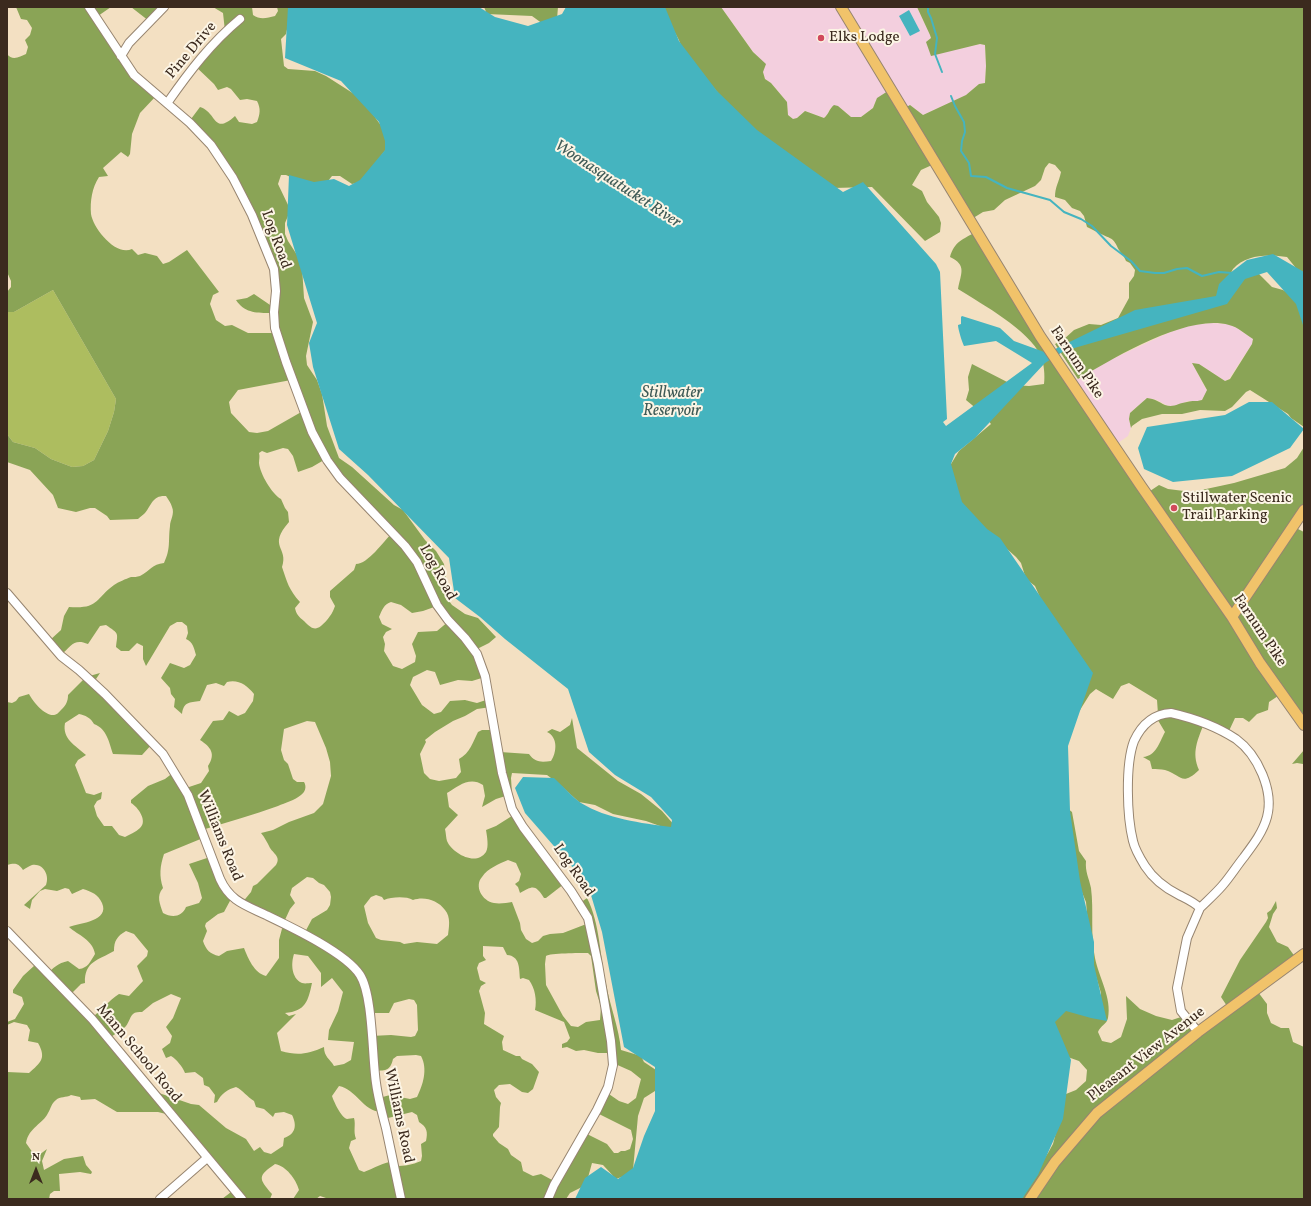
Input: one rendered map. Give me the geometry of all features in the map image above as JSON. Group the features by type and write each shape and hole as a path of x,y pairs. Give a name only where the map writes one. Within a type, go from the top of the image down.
{"main road":[{"name":"Farnum Pike","path":"841,7 1049,350 1140,486 1232,617 1260,662 1304,725"},
{"path":"1232,617 1304,510"},
{"name":"Pleasant View Avenue","path":"1030,1199 1055,1162 1097,1112 1198,1032 1304,954"}],"street":[{"name":"Log Road","path":"89,7 134,75 168,102 190,123 211,146 232,178 252,215 274,269 276,291 274,312 275,328 312,432 327,460 340,478 405,546 417,562 436,605 477,654 485,676 502,773 512,809 523,827 571,891 588,918 598,964 611,1041 613,1065 606,1093 548,1199"},
{"path":"121,56 130,43 164,7"},
{"name":"Pine Drive","path":"168,102 205,52 240,19"},
{"name":"Williams Road","path":"7,593 61,656 105,694 163,754 188,794 220,879 227,892 243,904 294,929 326,947 345,959 360,975 367,994 376,1085 401,1199"},
{"path":"1198,1032 1181,1011 1177,988 1187,938 1200,908 1222,886 1262,830 1268,811 1268,792 1262,773 1251,755 1240,743 1223,732 1196,720 1171,713 1155,717 1148,722 1139,732 1133,747 1129,784 1131,832 1138,854 1152,876 1163,886 1195,903 1200,908"},
{"name":"Mann School Road","path":"7,931 92,1019 242,1199"},
{"path":"160,1199 207,1158"}],"shaded area":[{"path":"721,7 917,7 931,38 927,41 931,55 980,44 985,45 985,83 979,84 967,95 923,115 910,105 903,109 877,98 873,108 861,117 851,117 838,106 830,108 828,114 824,118 805,111 797,118 793,119 788,115 787,102 771,83 765,79 763,72 765,64 753,52"},
{"path":"1211,323 1228,324 1237,328 1253,339 1252,344 1229,379 1225,381 1199,364 1192,363 1207,391 1202,400 1196,402 1188,401 1175,407 1147,398 1130,413 1129,419 1131,428 1128,436 1115,445 1072,382 1110,360 1168,333 1191,325"}],"green space":[{"path":"16,7 111,7 98,16 119,52 156,96 140,113 132,134 130,154 128,157 121,152 103,168 108,176 99,177 95,186 91,204 91,214 93,220 106,240 119,249 132,249 138,255 145,253 157,256 163,264 169,262 187,250 219,292 213,295 210,304 216,320 225,326 232,325 248,333 275,333 274,313 253,312 244,308 236,300 247,298 254,294 273,307 274,274 233,180 208,144 188,123 200,107 210,113 216,121 223,124 235,116 239,122 252,124 257,122 259,114 260,109 257,101 247,99 240,100 231,89 227,87 218,90 214,84 194,65 225,31 223,13 213,7 252,7 253,15 258,18 264,18 275,16 278,11 277,7 292,7 286,34 281,39 284,66 288,69 315,71 326,76 362,99 392,141 362,182 352,184 340,176 332,176 328,181 306,184 286,175 281,175 278,184 289,207 288,216 285,223 285,234 299,258 302,267 304,298 313,322 306,356 307,365 317,380 322,394 327,426 339,458 352,467 394,505 403,510 425,540 436,551 444,564 449,601 452,605 465,614 478,618 496,637 489,643 475,650 485,677 472,681 458,680 440,685 435,672 427,670 413,677 410,685 422,705 434,714 441,712 450,701 465,700 477,703 489,699 491,707 477,709 453,721 425,740 426,742 420,754 424,773 430,779 439,781 456,778 461,772 459,759 469,750 478,732 482,730 495,730 500,752 529,754 534,759 542,762 551,761 555,749 555,741 551,734 547,732 552,729 560,732 570,725 572,718 577,748 618,781 641,794 662,811 675,826 674,831 646,821 613,814 595,805 579,802 547,775 512,773 512,794 496,799 482,807 485,796 483,785 478,782 473,781 464,783 447,793 449,807 458,815 445,829 447,841 459,854 471,858 482,856 486,852 488,841 486,830 496,826 515,814 564,884 546,898 544,898 536,888 531,888 520,893 515,884 519,881 521,874 516,863 508,860 490,869 484,874 479,885 480,893 490,902 512,902 521,930 526,939 532,943 538,941 543,936 563,933 589,923 580,903 587,898 595,918 604,974 621,1050 641,1056 644,1062 659,1072 655,1091 644,1098 638,1116 633,1170 627,1175 616,1179 603,1165 592,1163 586,1185 570,1193 566,1199 329,1199 320,1196 316,1199 293,1199 299,1190 296,1182 287,1170 275,1164 265,1172 262,1178 262,1181 272,1194 270,1199 222,1199 235,1189 166,1114 158,1112 117,1112 95,1099 81,1100 80,1097 71,1095 59,1098 54,1102 46,1117 30,1133 26,1143 33,1153 39,1155 47,1149 42,1161 44,1170 64,1159 83,1156 86,1165 92,1172 91,1174 80,1172 59,1174 60,1191 54,1191 50,1194 49,1199 7,1199 7,1072 29,1073 39,1063 42,1057 41,1048 38,1043 28,1041 30,1030 27,1025 14,1022 7,1025 7,1022 15,1019 24,1004 22,997 13,993 13,990 23,976 35,965 46,975 56,966 68,961 79,969 87,966 95,954 94,949 85,938 69,927 93,920 102,914 103,909 102,903 97,895 92,892 83,889 72,894 69,889 65,888 57,891 45,889 40,891 32,900 30,909 24,905 46,885 47,877 45,870 36,865 29,866 23,870 16,864 7,865 7,702 12,703 19,697 29,694 33,701 43,711 51,715 55,715 66,704 68,695 86,677 100,673 94,682 153,743 142,755 113,754 109,741 102,729 86,716 79,714 65,723 65,733 67,738 86,755 78,760 75,765 86,793 94,795 102,792 101,799 97,801 94,806 97,816 104,826 112,826 119,835 125,837 135,832 143,822 141,814 131,803 131,800 148,786 165,779 174,772 186,788 201,783 209,771 208,766 212,758 212,754 207,745 200,740 213,721 223,720 229,711 238,716 245,713 253,701 254,694 245,685 239,682 227,682 224,686 216,683 207,685 200,701 188,703 184,707 182,714 174,707 175,699 171,694 170,688 161,678 170,663 184,668 190,665 196,655 192,644 186,639 188,633 187,626 182,622 177,622 170,626 146,666 143,659 143,646 137,643 129,651 121,651 116,647 117,634 106,625 100,626 88,644 76,642 61,655 49,641 61,630 64,616 69,607 86,607 91,605 116,584 131,577 140,576 154,566 164,563 168,549 173,510 166,496 155,499 145,513 138,519 110,520 107,516 95,508 76,512 58,508 53,495 30,470 7,462 7,434 13,442 35,448 51,459 72,467 83,466 94,460 108,431 114,412 116,399 53,290 14,312 7,312 7,292 11,287 11,281 7,272 7,54 14,58 26,54 28,47 25,40 30,35 32,28 27,20 21,19","holes":["291,380 303,411 268,431 257,433 249,432 231,413 229,402 238,390","283,448 288,449 293,456 298,472 312,467 324,460 337,479 358,503 392,533 370,557 361,563 356,564 354,570 330,591 330,597 335,606 333,612 318,628 311,627 299,617 295,610 300,602 291,590 285,577 282,567 283,555 279,542 283,530 289,522 288,512 281,499 274,493 264,478 260,468 259,453 262,451 267,453","391,602 401,605 412,613 437,606 449,621 437,631 418,632 412,644 416,656 415,662 402,669 393,666 384,651 385,644 383,637 386,632 392,629 382,624 379,617 385,606","307,721 315,722 330,762 331,776 323,804 314,813 289,822 273,830 261,833 278,860 276,865 257,884 253,886 251,892 241,904 284,922 290,909 295,903 290,895 292,888 307,877 313,878 324,885 330,892 331,897 330,905 327,910 312,919 304,934 283,925 279,940 279,958 266,976 258,972 244,948 227,951 219,956 211,953 204,944 203,941 207,931 205,926 206,923 218,914 224,912 231,899 219,886 210,857 189,864 198,883 202,898 199,903 186,907 182,913 176,916 170,916 163,913 159,900 163,888 160,871 164,854 203,838 202,830 278,806 299,797 304,791 305,784 304,782 297,782 293,779 288,764 284,760 281,750 284,729","376,895 382,897 384,900 398,897 413,900 422,898 435,901 445,910 449,922 448,935 437,944 417,942 404,944 400,942 381,940 376,938 368,923 364,906 371,897","126,931 134,934 148,951 147,956 137,966 143,981 129,996 119,994 90,1019 68,997 81,984 85,983 85,976 90,966 98,959 114,951 115,942 120,935","483,946 503,947 507,955 517,960 520,979 523,978 529,980 531,983 535,994 535,1010 564,1022 570,1038 567,1042 562,1044 562,1048 567,1047 576,1051 584,1050 598,1053 612,1053 613,1063 631,1071 641,1079 636,1098 628,1104 619,1101 606,1092 597,1113 631,1130 633,1139 630,1149 614,1153 607,1144 585,1133 554,1181 541,1174 533,1176 523,1171 521,1162 511,1155 508,1149 499,1143 493,1136 499,1127 501,1103 496,1097 494,1090 499,1085 510,1084 522,1092 528,1093 533,1089 539,1072 532,1064 522,1059 520,1056 516,1056 503,1050 502,1042 504,1036 484,1024 485,1013 479,991 481,986 486,983 480,980 477,968 479,963 486,960 483,956","588,953 591,956 596,991 601,1007 600,1020 586,1022 578,1027 571,1026 563,1016 546,985 546,956","294,954 308,956 321,973 321,987 332,978 343,992 338,1011 329,1030 328,1040 354,1042 351,1060 344,1064 334,1066 326,1056 324,1047 303,1054 281,1051 277,1033 296,1014 289,1016 285,1013 298,1010 305,1004 312,983 302,983 298,981 293,970 292,962","171,994 181,998 173,1018 166,1027 172,1036 170,1043 162,1049 166,1058 171,1056 173,1057 185,1073 195,1072 203,1078 204,1085 209,1087 215,1095 214,1103 217,1102 225,1092 236,1087 254,1101 256,1107 264,1109 273,1117 275,1113 284,1112 292,1115 295,1126 293,1132 284,1138 283,1146 271,1154 264,1152 260,1147 254,1151 246,1139 226,1128 199,1105 191,1104 156,1092 108,1039 126,1026 133,1014 136,1012 142,1012 153,1003","409,999 414,1000 417,1005 418,1030 415,1036 411,1037 391,1035 371,1036 369,1013 389,1013 394,1003","397,1056 421,1056 424,1066 424,1077 417,1097 410,1099 390,1095 379,1098 373,1071 386,1070 392,1063 393,1059","339,1086 350,1091 369,1108 381,1112 384,1119 412,1112 417,1115 419,1122 424,1126 427,1132 426,1141 421,1144 421,1161 402,1166 395,1166 393,1161 364,1172 359,1170 349,1148 351,1141 356,1139 354,1118 345,1118 338,1109 332,1096"]},
{"path":"131,7 164,7 149,21"},
{"path":"484,7 558,7 557,19 543,24 532,16 487,14"},
{"path":"653,7 721,7 753,52 766,64 763,72 765,79 771,83 787,102 788,115 793,119 797,118 805,111 824,118 834,105 838,106 851,117 861,117 873,108 877,98 888,91 932,165 921,170 912,185 922,191 927,202 939,217 941,223 940,232 925,241 872,187 833,188 749,129 683,52 675,33"},
{"path":"917,7 1304,7 1304,278 1287,257 1258,256 1244,260 1238,264 1233,269 1228,281 1258,273 1272,287 1283,290 1296,298 1304,326 1304,427 1291,418 1288,414 1250,390 1246,392 1232,407 1225,411 1200,410 1182,414 1162,414 1142,419 1131,428 1129,419 1130,413 1147,398 1171,406 1189,401 1202,400 1207,390 1192,363 1199,364 1225,381 1230,379 1252,344 1253,339 1229,325 1212,323 1193,325 1173,331 1111,360 1078,379 1055,344 1063,340 1074,330 1089,324 1101,325 1118,318 1129,298 1129,283 1134,276 1135,270 1130,263 1126,261 1113,240 1087,227 1084,216 1080,211 1072,208 1065,200 1055,197 1061,172 1055,165 1049,163 1045,168 1041,180 1035,186 1005,200 994,210 983,212 970,220 903,109 910,105 923,115 966,95 979,84 985,83 985,45 980,44 931,56 926,42 931,38"},
{"path":"976,232 1147,493 1159,485 1168,489 1192,492 1234,483 1285,468 1297,458 1304,447 1304,512 1294,527 1304,532 1304,724 1281,694 1269,702 1268,710 1257,714 1249,722 1243,718 1235,718 1228,733 1204,723 1195,752 1199,770 1185,779 1165,770 1152,769 1150,761 1143,757 1154,752 1165,732 1156,717 1158,714 1157,700 1129,683 1121,686 1113,699 1096,689 1090,694 1080,710 1045,609 1035,586 1026,579 1021,563 997,540 968,533 948,465 951,464 959,451 991,424 984,415 966,400 969,390 968,377 972,364 1013,385 1029,386 1044,384 1044,370 1041,356 1026,336 1004,318 958,289 962,270 961,266 950,257 957,244"},
{"path":"53,290 116,399 114,412 108,431 94,460 83,466 72,467 51,459 35,448 13,442 7,434 7,312 14,312"},
{"path":"1304,750 1304,766 1303,764 1297,763 1292,764"},
{"path":"1067,808 1072,812 1079,851 1086,861 1091,888 1092,932 1095,958 1107,996 1109,1010 1107,1020 1098,1032 1102,1041 1111,1043 1121,1037 1127,1019 1126,996 1140,1009 1156,1016 1172,1020 1184,1016 1197,1035 1229,1009 1221,997 1240,960 1266,922 1268,918 1267,913 1271,910 1276,901 1277,908 1273,914 1269,927 1277,942 1288,947 1298,961 1258,992 1267,1004 1267,1013 1271,1023 1281,1028 1289,1028 1293,1042 1304,1047 1304,1199 1016,1199 1053,1144 1066,1094 1076,1090 1086,1081 1087,1070 1079,1061 1065,1056 1049,1022 1064,1011 1100,1008 1101,993 1091,960 1086,902 1081,890 1073,880"}],"water":[{"name":"Stillwater Reservoir","path":"288,7 479,7 495,17 528,26 562,14 566,7 665,7 679,41 717,91 757,130 843,192 863,182 936,264 940,272 947,419 943,422 946,426 1032,363 996,341 964,346 958,325 961,324 962,316 1000,328 1014,341 1047,353 1135,310 1216,296 1219,284 1247,260 1273,254 1304,272 1304,328 1296,304 1267,272 1245,279 1227,304 1064,351 1045,363 975,438 955,454 951,464 962,502 987,529 1000,538 1093,673 1068,746 1070,811 1080,881 1094,942 1094,965 1107,1021 1066,1011 1055,1022 1071,1060 1063,1119 1038,1175 1022,1199 575,1199 585,1178 601,1167 618,1179 633,1168 644,1136 655,1111 655,1067 624,1047 602,932 588,885 525,813 515,788 523,777 554,778 581,803 613,817 671,827 672,820 651,797 615,775 589,752 568,689 455,598 449,558 368,475 339,449 313,367 309,343 317,323 287,225 289,175 314,182 334,179 349,186 360,180 385,150 385,141 379,122 341,81 285,58"},
{"path":"909,10 920,31 910,36 899,16"},
{"path":"1249,402 1272,402 1304,429 1290,448 1232,476 1173,482 1144,469 1138,448 1147,427 1225,415"}],"waterway":[{"path":"928,7 928,12 937,38 935,54 942,72"},
{"path":"951,96 964,122 965,132 961,151 969,163 971,176 986,177 1007,188 1050,200 1064,212 1081,219 1092,226 1111,246 1131,261 1140,271 1164,273 1187,268 1202,276 1219,272 1232,273"}],"place":[{"name":"Elks Lodge","path":"821,38"},
{"name":"Stillwater Scenic Trail Parking","path":"1174,508"}],"water label":[{"name":"Woonasquatucket River","path":"617,185"}]}
